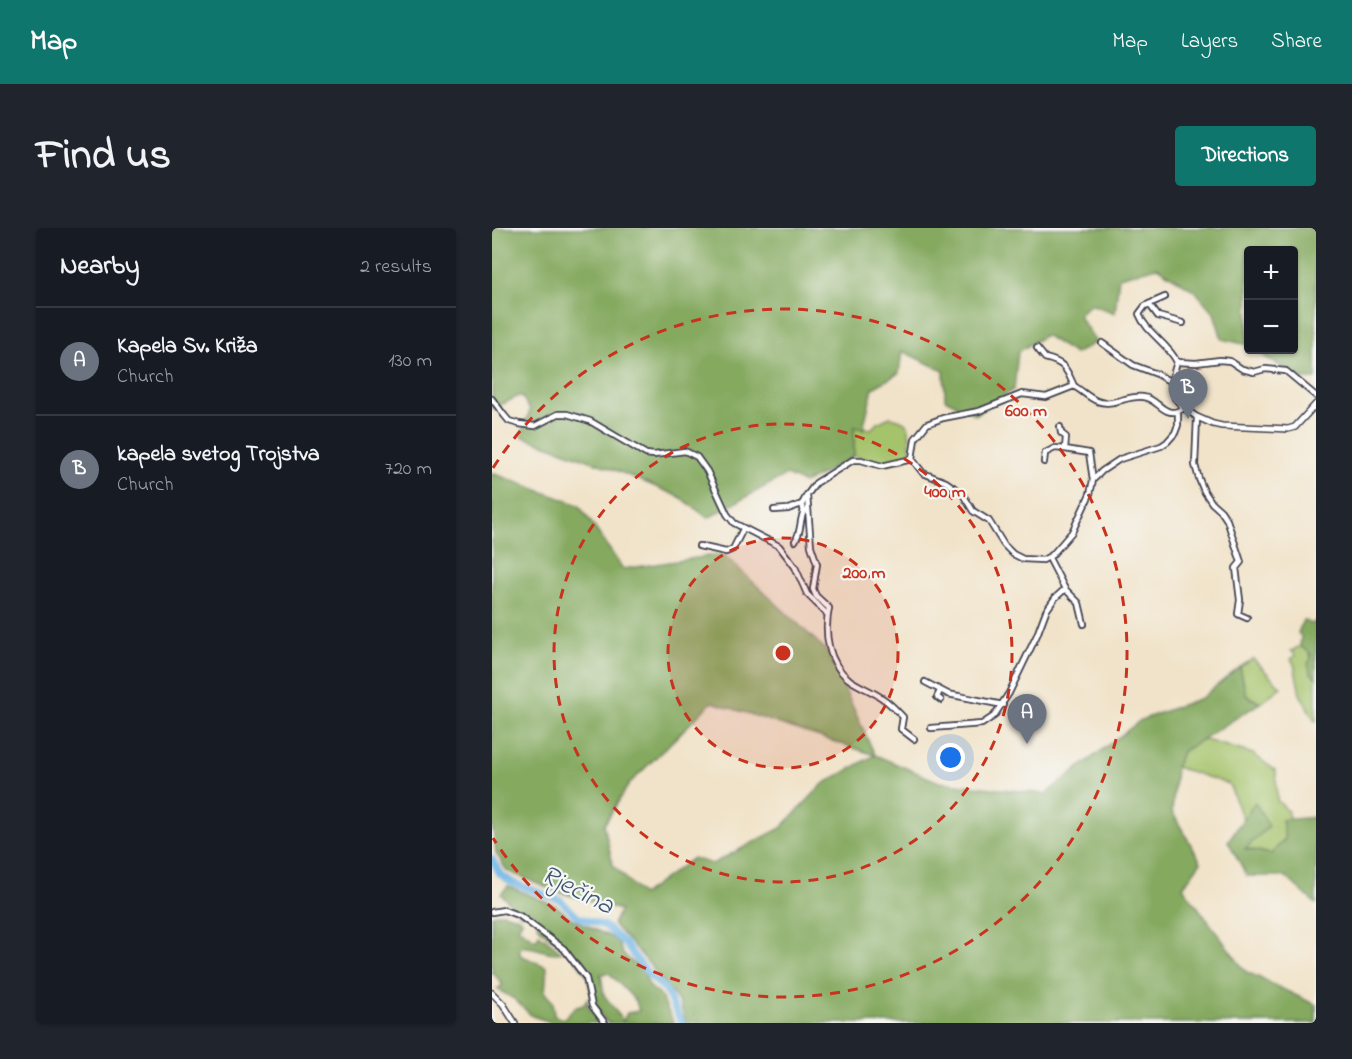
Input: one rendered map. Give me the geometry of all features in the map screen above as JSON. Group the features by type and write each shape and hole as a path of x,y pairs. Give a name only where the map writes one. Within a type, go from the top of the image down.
{"main road":[{"path":"1197,417 1222,426 1288,429 1295,427 1316,404"},
{"path":"492,993 503,1004 515,1023"}],"street":[{"path":"1165,297 1149,304 1140,312 1141,318 1145,327 1171,352 1177,362 1171,382 1175,398 1197,417 1195,465 1204,491 1227,520 1241,562 1236,568 1240,600 1238,614 1247,618"},
{"path":"1149,304 1158,316 1183,323"},
{"path":"1102,343 1133,365 1171,382"},
{"path":"1037,348 1045,358 1059,362 1065,367 1074,386 1096,401 1108,403 1141,396 1150,399 1167,412 1178,412 1184,408"},
{"path":"1177,362 1196,363 1220,360 1230,361 1242,369 1254,372 1265,369 1286,371 1316,396"},
{"path":"1044,462 1045,453 1055,448 1089,453 1093,480 1090,494 1072,532 1049,558 1037,561 1023,559 1013,554 1004,545 989,521 974,511 962,493 946,482 923,473 912,459 915,439 927,424 943,418 979,411 1022,394 1046,397 1074,386"},
{"path":"492,399 509,420 519,424 535,426 558,414 567,414 590,421 646,454 681,451 690,453 707,471 727,514 734,523 769,540 783,550 801,576 807,594 827,614"},
{"path":"1093,480 1120,459 1151,450 1167,442 1175,433 1178,425 1178,412"},
{"path":"1060,427 1061,433 1066,437 1065,449"},
{"path":"774,510 802,504 816,483 853,460 882,466 912,459"},
{"path":"807,495 811,546 817,564 813,589 816,596 828,606 828,645 836,664 847,678 880,697 903,717 902,729 914,739"},
{"path":"802,504 810,524"},
{"path":"795,542 800,534 800,523 804,510"},
{"path":"699,546 730,551 743,529"},
{"path":"1049,558 1065,589 1079,603 1084,624"},
{"path":"931,728 982,724 990,720 1003,705 1046,611 1065,589"},
{"path":"925,682 940,691 963,698 1003,705"},
{"path":"940,691 937,697 942,700"},
{"path":"492,912 504,910 520,916 564,949 586,978 592,1006 605,1023"}],"green space":[{"path":"492,228 1316,228 1316,379 1302,379 1262,354 1298,354 1298,246 1244,246 1244,344 1222,339 1214,313 1195,291 1157,267 1119,277 1115,313 1090,304 1078,315 1096,342 1075,354 1045,335 1018,352 1014,389 976,415 945,399 944,371 902,351 899,373 873,388 863,429 854,427 854,456 804,483 786,475 708,518 680,497 613,469 521,436 530,410 521,395 492,409"},
{"path":"890,417 904,421 909,428 911,449 906,459 882,464 854,456 854,426 871,429 877,423"},
{"path":"492,473 579,505 623,569 723,554 827,651 875,755 939,782 1045,794 1141,720 1201,698 1240,667 1246,695 1260,703 1182,752 1176,767 1172,812 1201,862 1183,887 1245,971 1316,1005 1316,1023 686,1023 679,1002 646,960 613,924 620,910 558,892 507,871 496,853 492,823","holes":["712,702 875,755 823,784 781,828 712,864 693,858 642,895 613,865 604,825 629,784"]},
{"path":"1303,620 1312,624 1316,621 1316,678 1310,672 1308,663 1311,654 1300,646 1301,636 1298,633"},
{"path":"1300,646 1310,654 1310,672 1316,678 1316,723 1300,694 1291,659 1295,656 1291,651"},
{"path":"1253,659 1281,687 1260,703 1246,695 1240,667"},
{"path":"1202,739 1253,754 1276,771 1277,800 1288,811 1289,819 1282,820 1285,839 1271,854 1245,848 1255,803 1243,819 1229,784 1176,767 1182,752"},
{"path":"1255,802 1269,826 1245,849 1271,854 1285,839 1282,820 1316,817 1316,904 1285,876 1247,876 1228,841"},
{"path":"508,886 556,906 572,919 613,938 619,943 622,953 643,972 650,987 660,995 674,1023 607,1023 593,1004 587,975 566,947 547,935 538,926 534,915 528,913 521,915 501,894","holes":["609,973 636,1001 639,1011 627,1013 623,1021 604,995 601,974"]},
{"path":"503,913 517,917 522,921 518,928 536,940 539,934 562,952 552,953 520,947 520,955 547,967 545,993 553,1002 554,1016 563,1019 574,1008 583,1005 587,999 589,1008 603,1023 553,1023 532,1016 514,999 497,989 502,986 492,972 492,915"}],"waterway":[{"name":"Rječina","path":"492,859 500,874 513,883 560,900 578,917 605,926 624,943 650,976 665,989 682,1023"}],"place":[{"name":"kapela svetog Trojstva","path":"1188,419"},
{"name":"Kapela Sv. Križa","path":"1027,744"}]}
